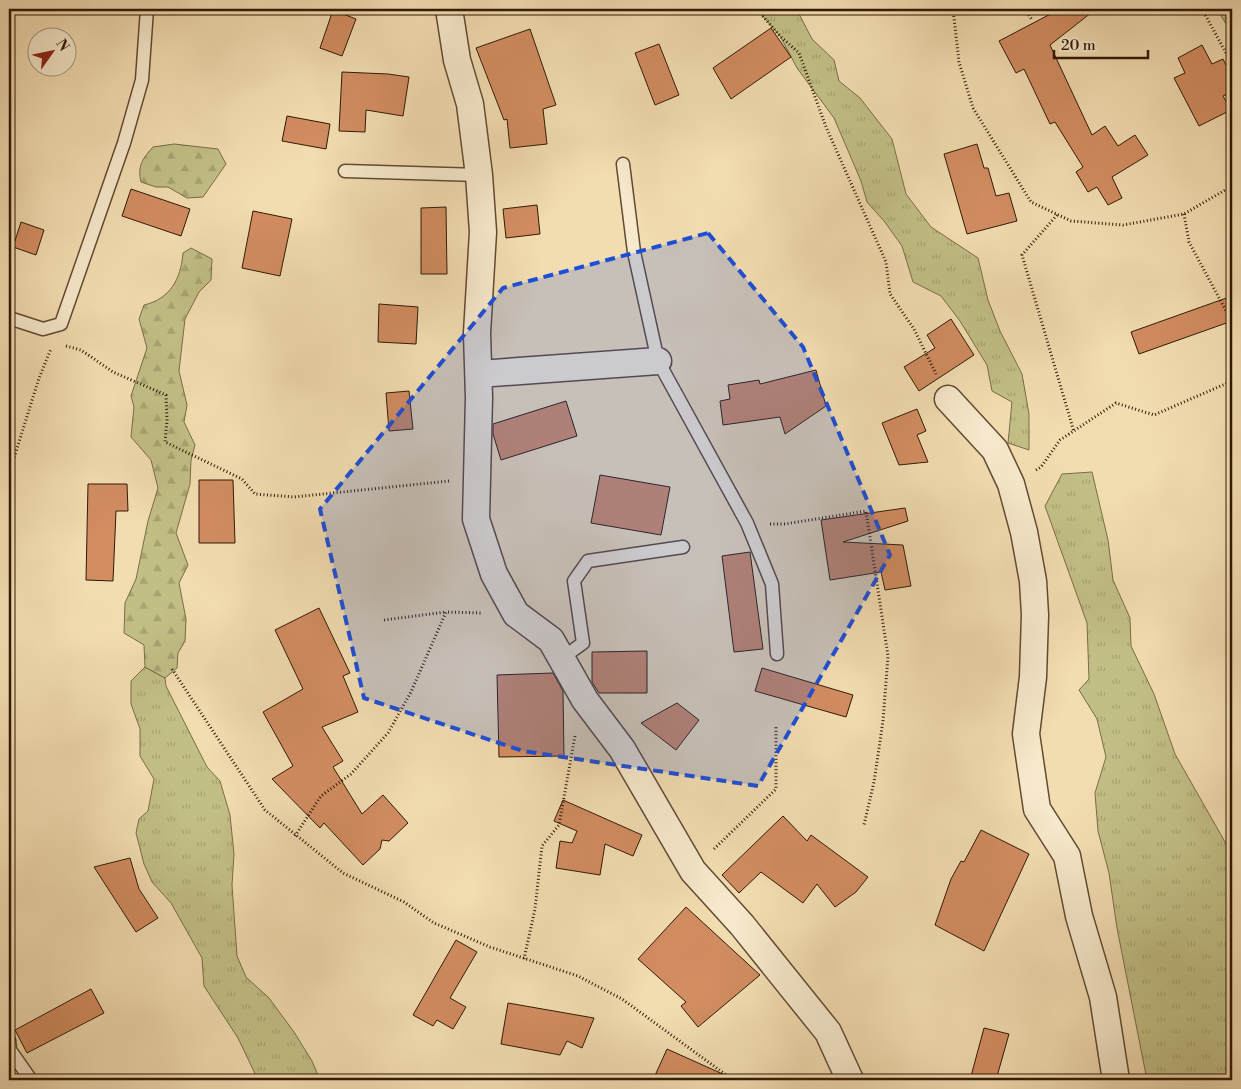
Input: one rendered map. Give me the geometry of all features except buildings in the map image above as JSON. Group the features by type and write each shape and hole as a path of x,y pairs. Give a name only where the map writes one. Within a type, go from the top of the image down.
{"street":[{"path":"449,9 457,60 470,104 479,175 483,232 479,279 476,519 494,574 516,614 551,640 585,700 622,749 693,871 742,925 828,1032 850,1080"},
{"path":"479,374 658,361"},
{"path":"948,399 994,450 1011,484 1024,532 1033,581 1033,677 1026,734 1037,809 1067,856 1079,916 1103,997 1116,1080"}],"lane":[{"path":"9,318 43,329 61,324 124,143 142,80 147,9"},
{"path":"623,164 634,252 658,361 747,523 772,584 777,654"},
{"path":"345,171 479,175"},
{"path":"561,659 583,643 574,581 588,560 683,547"},
{"path":"9,1040 10,1050 31,1080"}],"path":[{"path":"718,9 721,11 735,9"},
{"path":"747,9 761,14 780,36 799,53 826,127 886,262 890,294 914,329 948,399"},
{"path":"953,9 959,62 973,108 1031,202 1071,221 1124,225 1184,214 1232,186"},
{"path":"1025,9 1032,20"},
{"path":"1202,9 1232,64"},
{"path":"1184,214 1189,242 1232,322"},
{"path":"1057,215 1022,256 1074,432"},
{"path":"9,474 39,378 61,324"},
{"path":"54,342 81,350 113,372 166,395 167,420 165,442 242,479 255,494 294,497 476,478"},
{"path":"1011,484 1041,467 1060,440 1116,404 1154,415 1232,381"},
{"path":"747,523 785,524 866,511 888,656 883,721 864,825"},
{"path":"295,836 321,796 351,774 388,733 411,692 446,612"},
{"path":"384,620 446,612 516,614"},
{"path":"172,669 265,810 342,873 404,902 434,923 524,959 578,976 622,998 734,1080"},
{"path":"524,959 535,908 542,846 559,825 574,743 585,700"},
{"path":"693,871 732,830 776,789 776,726"}],"highlighted area":[{"path":"708,233 803,347 890,555 758,786 523,751 364,698 320,509 503,288"}],"green space":[{"path":"747,9 797,10 812,39 834,60 839,81 860,98 892,139 906,194 931,227 978,258 988,300 1000,331 1022,374 1029,414 1029,450 1008,443 1012,402 992,391 987,365 960,321 941,296 913,282 902,246 867,202 861,181 834,118 797,68 780,36 761,14"},
{"path":"1217,9 1232,9 1232,34"},
{"path":"174,144 218,149 226,164 203,197 187,198 168,187 156,187 141,182 140,167 149,151 153,147"},
{"path":"191,248 212,259 211,280 199,292 185,319 179,371 187,405 184,422 195,445 191,460 190,484 176,533 188,565 179,583 186,619 185,641 178,653 177,668 165,678 145,667 144,645 124,633 125,603 136,579 148,521 158,488 151,460 131,437 134,407 131,396 147,348 139,319 144,305 161,298 173,286 180,271 183,253"},
{"path":"1092,472 1108,540 1113,580 1130,618 1131,646 1154,694 1175,754 1229,849 1232,848 1232,1080 1147,1080 1117,928 1109,873 1098,831 1095,793 1106,757 1097,719 1079,690 1089,679 1087,623 1045,506 1062,474"},
{"path":"145,667 165,678 166,686 207,767 220,781 230,815 234,854 232,885 237,956 246,977 269,998 294,1032 312,1061 320,1080 258,1080 238,1038 204,986 202,958 171,903 152,882 144,864 136,833 139,819 148,811 154,779 140,756 140,729 131,704 131,681"}]}
